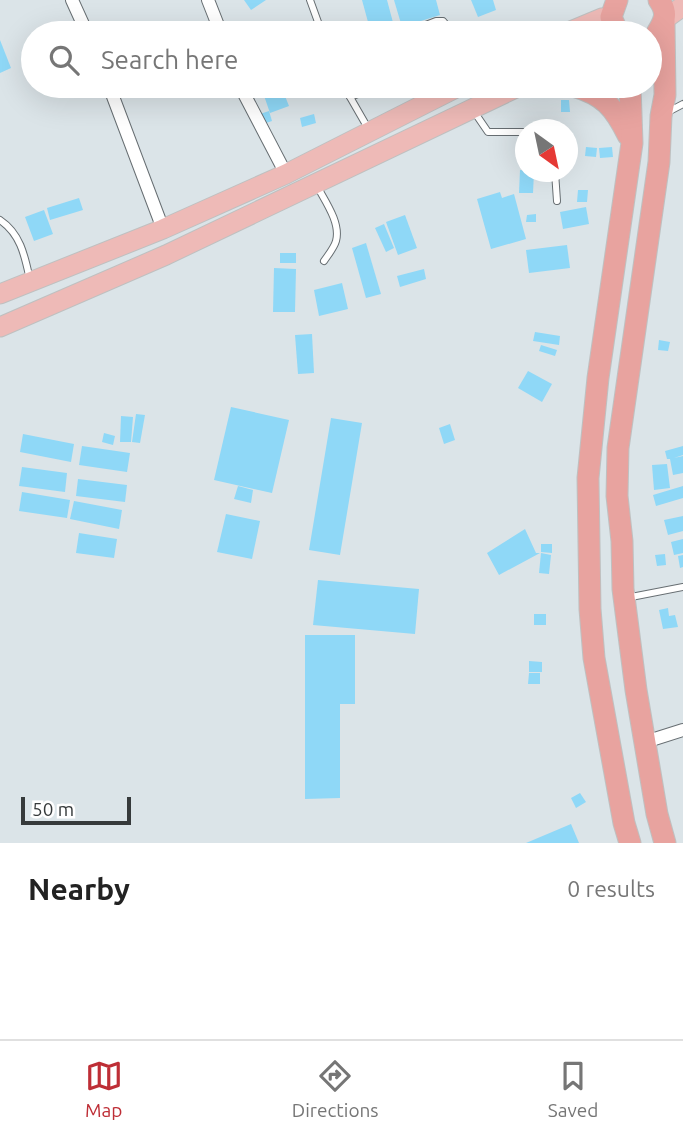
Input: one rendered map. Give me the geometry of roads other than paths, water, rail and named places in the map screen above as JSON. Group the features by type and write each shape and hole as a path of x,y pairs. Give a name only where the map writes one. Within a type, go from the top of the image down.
{"highway":[{"path":"663,13 665,94 659,163 618,447 617,496 636,690 657,814 665,843"},
{"path":"601,98 616,111 632,143"},
{"path":"630,98 632,143 598,379 588,478 590,609 594,657 630,843"}],"main road":[{"path":"663,13 683,6"},
{"path":"595,21 615,17"},
{"path":"0,294 163,229 286,174 437,98"},
{"path":"0,327 155,260 495,98"}],"street":[{"path":"72,0 82,21"},
{"path":"208,0 216,21"},
{"path":"114,98 163,229"},
{"path":"246,98 286,174"},
{"path":"645,742 683,730"}],"lane":[{"path":"310,0 318,21"},
{"path":"352,98 370,132"},
{"path":"661,116 683,104"},
{"path":"472,109 488,132 515,132"},
{"path":"556,182 557,201"},
{"path":"316,184 331,211 336,230 336,240 324,261"},
{"path":"0,220 24,248 30,282"},
{"path":"625,598 683,587"}]}
